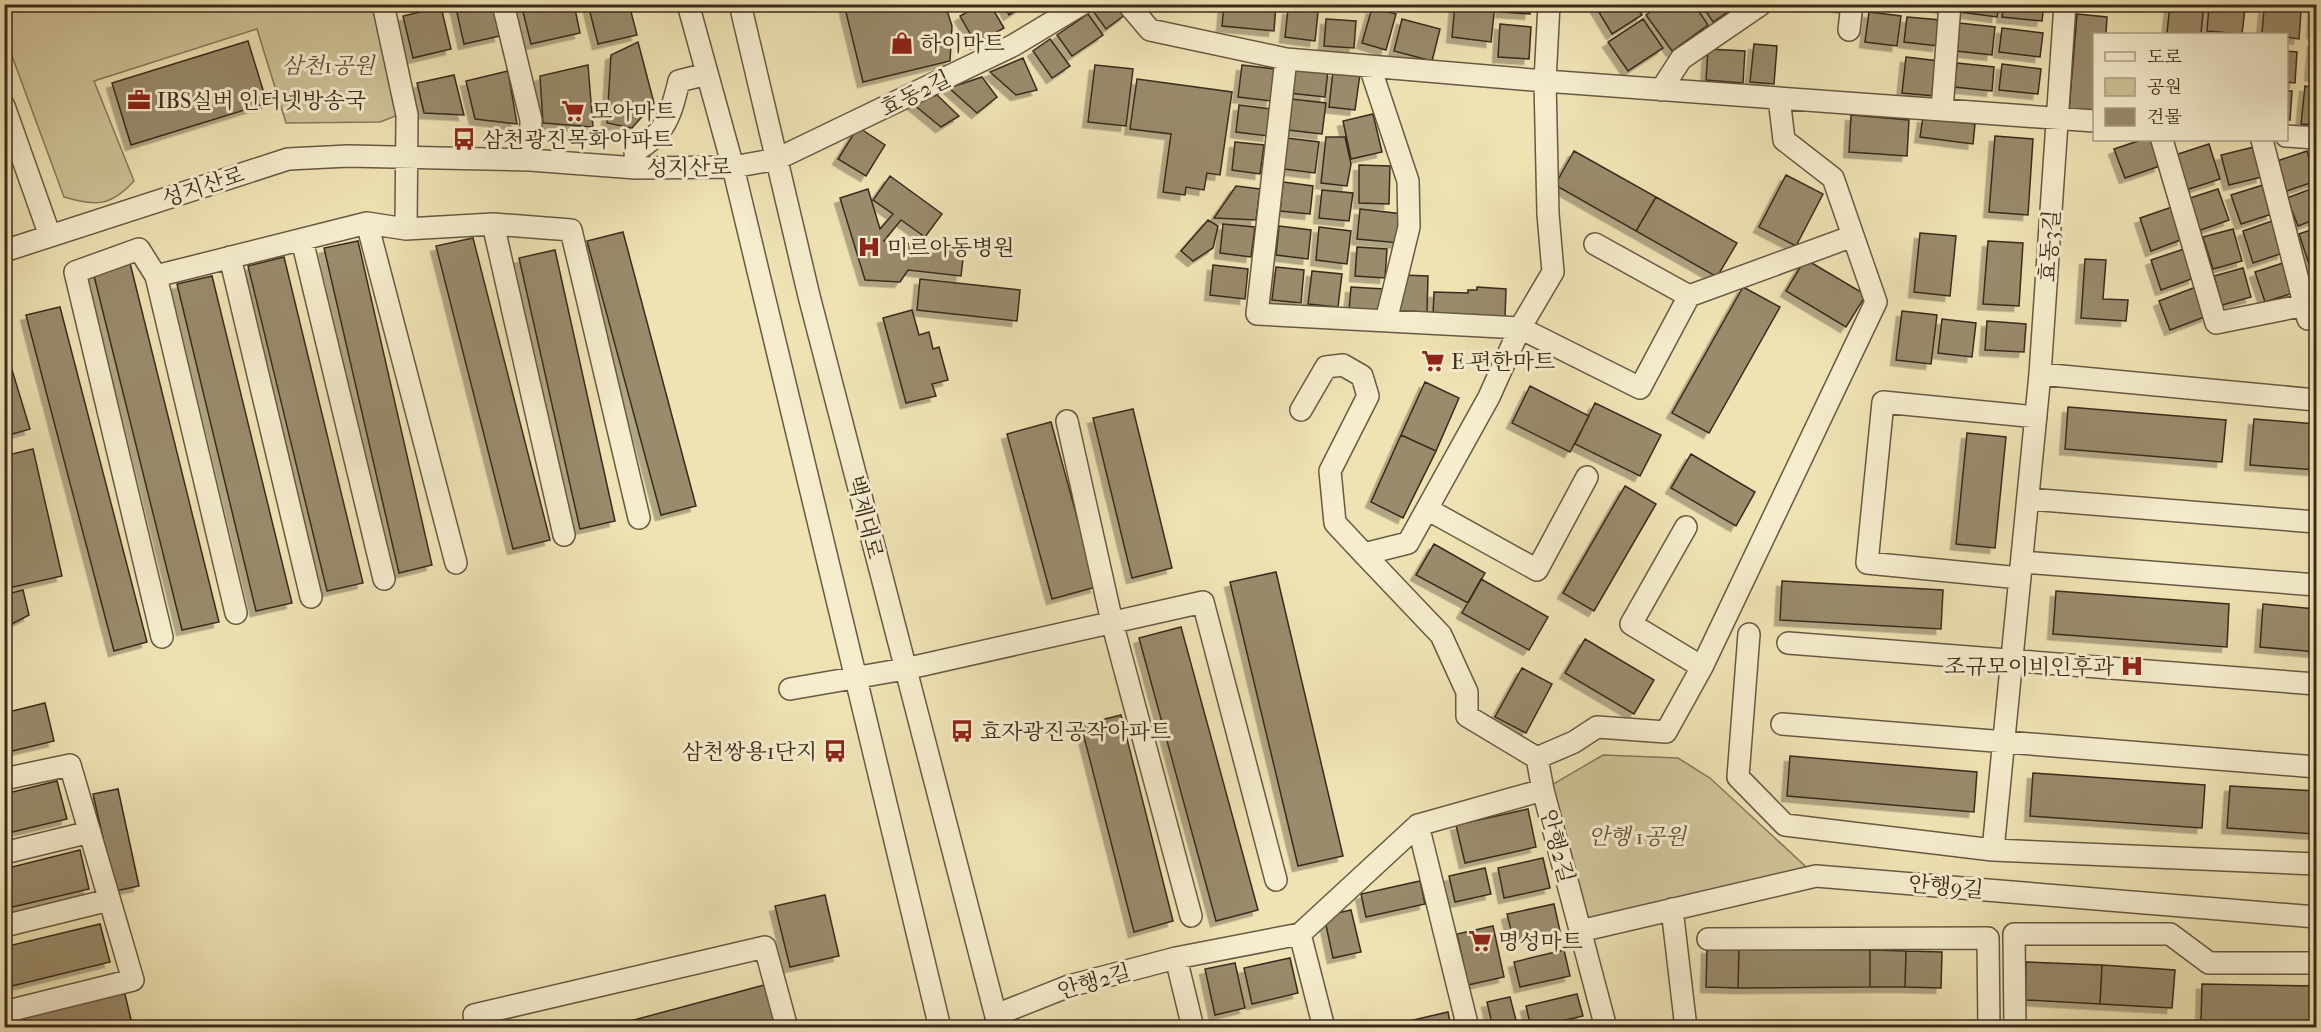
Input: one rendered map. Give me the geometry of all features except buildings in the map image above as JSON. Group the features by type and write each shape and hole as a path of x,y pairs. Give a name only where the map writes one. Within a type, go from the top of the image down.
{"street":[{"path":"383,4 407,115 406,229"},
{"path":"503,4 531,120 530,160"},
{"name":"백제대로","path":"688,4 733,167 940,1028"},
{"name":"백제대로","path":"740,4 809,296 997,1021"},
{"name":"효동2길","path":"777,159 1014,45 1082,4"},
{"path":"1128,4 1150,30 1286,59 1661,90 2093,121"},
{"path":"1849,30 1852,4"},
{"path":"1942,110 1950,4"},
{"name":"효동3길","path":"1994,850 2040,374 2066,4"},
{"path":"1364,554 1408,543 1489,397 1520,328 1553,273 1548,214 1545,81 1550,5"},
{"path":"1661,90 1681,59 1760,5"},
{"path":"1286,59 1257,314 1520,328 1640,388 1689,296 1853,236"},
{"path":"1370,67 1408,181 1409,227 1386,321"},
{"path":"636,168 635,152 651,142 671,114 679,81 707,74"},
{"path":"1537,758 1574,742 1597,727 1666,732 1702,667 1876,302 1833,178 1784,140 1779,98"},
{"path":"4,106 50,236"},
{"path":"2288,136 2316,138"},
{"path":"2162,141 2216,323 2311,312 2284,226 2262,141"},
{"name":"성지산로","path":"4,251 288,159 348,156 530,160 636,168 733,167 777,159"},
{"path":"368,223 456,563"},
{"path":"156,276 368,223 406,229 494,224 571,230 639,518"},
{"path":"494,224 564,535"},
{"path":"302,240 384,579"},
{"path":"1595,244 1689,296"},
{"path":"162,637 75,272 139,249 156,276 236,613"},
{"path":"230,257 311,597"},
{"path":"1301,410 1326,366 1343,365 1362,376 1368,396 1330,471 1335,523 1441,635 1467,692 1467,716 1537,758 1543,790"},
{"path":"2040,374 2316,400"},
{"path":"2036,417 1883,402 1867,562 2316,585"},
{"path":"1067,421 1112,622 1191,916"},
{"path":"1427,509 1537,570 1587,477"},
{"path":"2028,499 2316,522"},
{"path":"1686,527 1631,624 1702,667"},
{"path":"790,689 905,669 1203,602 1276,879"},
{"path":"1749,634 1738,777 1785,825 1994,850 2316,864"},
{"path":"1788,643 2316,684"},
{"path":"1782,724 2316,767"},
{"path":"4,779 70,765 133,980 4,1012"},
{"name":"안행2길","path":"997,1021 1069,986 1176,958 1300,934 1418,825 1543,790 1606,1028"},
{"path":"1418,825 1468,1028"},
{"path":"4,853 90,832"},
{"name":"안행9길","path":"1580,931 1816,876 2316,917"},
{"path":"4,926 110,900"},
{"path":"1672,909 1686,1028"},
{"path":"1300,934 1324,1028"},
{"path":"2015,1028 2014,934 2170,934 2209,963 2316,963"},
{"path":"1708,939 1988,938 1989,1028"},
{"path":"478,1028 474,1015 765,947 787,1028"},
{"path":"1176,958 1193,1028"}],"green space":[{"name":"삼천1공원","path":"5,5 373,5 398,115 380,122 286,123 257,29 94,81 134,181 118,196 102,202 85,202 64,197 5,37"},
{"name":"안행 1공원","path":"1603,755 1678,758 1710,778 1816,876 1580,931 1543,790"}],"place":[{"name":"하이마트","path":"902,43"},
{"name":"IBS실버 인터넷방송국","path":"139,100"},
{"name":"모아마트","path":"573,111"},
{"name":"삼천광진목화아파트","path":"464,139"},
{"name":"미르아동병원","path":"869,247"},
{"name":"E-편한마트","path":"1433,361"},
{"name":"조규모이비인후과","path":"2132,666"},
{"name":"효자광진공작아파트","path":"962,731"},
{"name":"삼천쌍용1단지","path":"835,751"},
{"name":"명성마트","path":"1480,941"}]}
